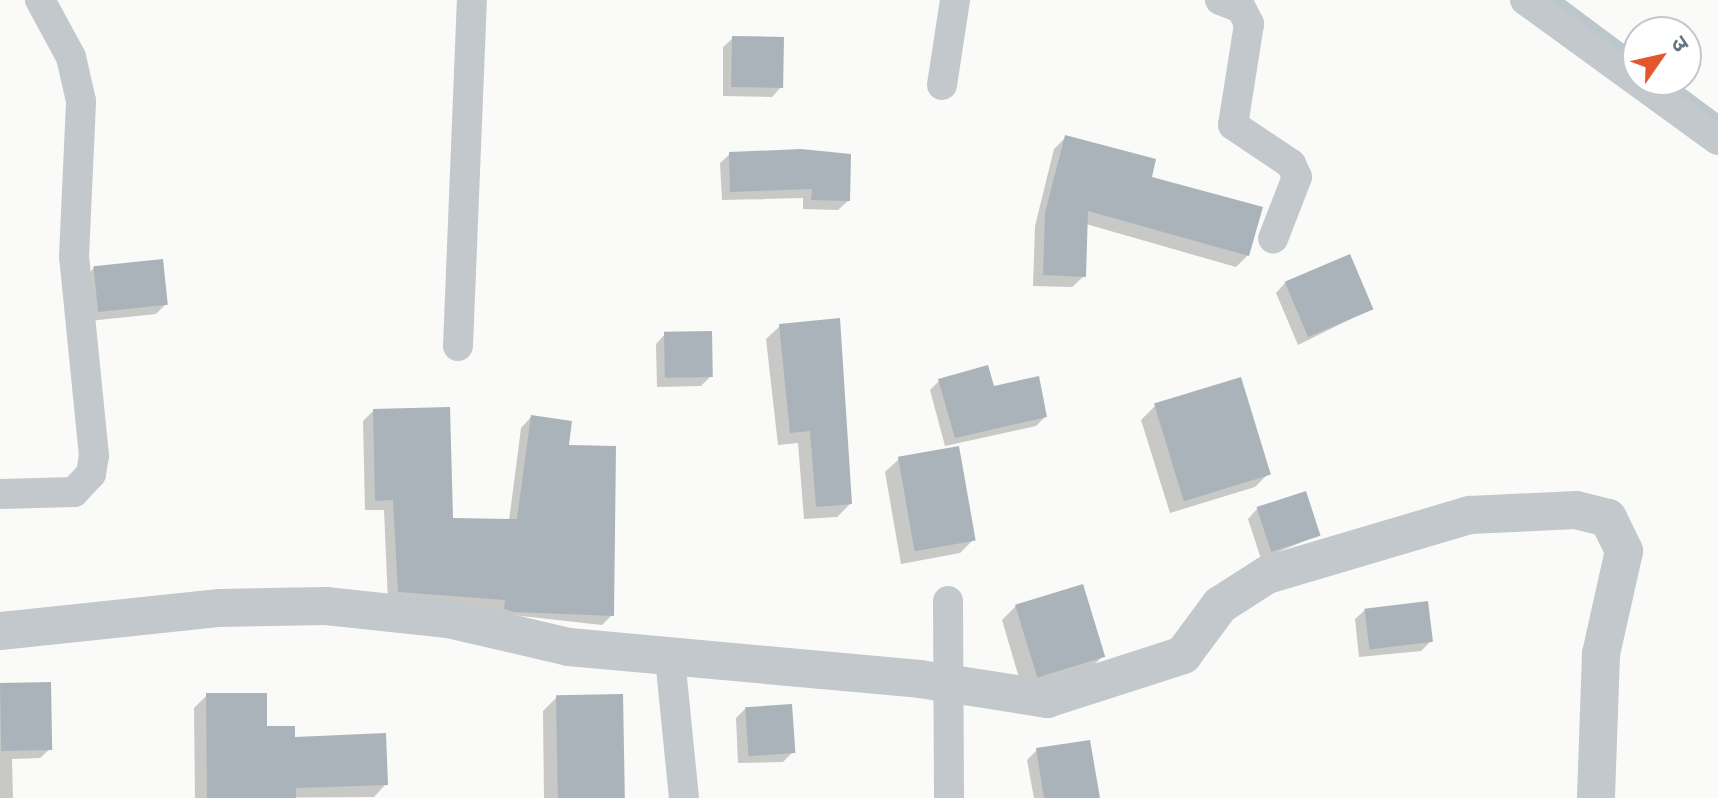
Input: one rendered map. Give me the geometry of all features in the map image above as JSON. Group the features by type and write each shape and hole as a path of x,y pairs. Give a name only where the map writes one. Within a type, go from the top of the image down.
{"street":[{"path":"0,494 74,492 91,474 94,456 74,257 81,101 71,57 40,0"},
{"path":"458,346 472,0"},
{"path":"942,85 955,0"},
{"path":"1220,0 1241,8 1249,24 1233,125 1291,164 1297,177 1273,239"},
{"path":"1525,0 1718,140"},
{"path":"0,631 220,608 326,606 448,619 524,639 670,658 948,684 1018,699 1077,693 1183,655 1220,605 1267,575 1470,515 1594,513 1615,526 1624,551 1601,654 1596,798"},
{"path":"948,601 949,798"},
{"path":"670,658 684,798"}],"building":[{"path":"732,36 784,37 783,88 731,87"},
{"path":"1065,135 1156,159 1152,177 1263,207 1249,256 1088,211 1086,277 1043,275 1045,213"},
{"path":"801,149 851,154 850,201 811,200 812,189 730,192 729,152"},
{"path":"1350,254 1373,309 1308,337 1285,282"},
{"path":"163,259 168,305 98,312 93,266"},
{"path":"840,318 852,504 816,507 810,431 790,433 779,324"},
{"path":"712,331 713,377 665,378 664,332"},
{"path":"988,365 994,386 1039,376 1047,417 955,438 938,379"},
{"path":"1241,377 1271,475 1184,501 1154,404"},
{"path":"450,407 453,518 517,519 531,415 572,421 569,445 616,446 614,616 514,612 504,609 505,600 398,592 393,500 375,501 373,409"},
{"path":"959,446 976,541 915,551 898,457"},
{"path":"1306,491 1321,536 1271,552 1257,507"},
{"path":"1083,584 1105,657 1037,677 1015,605"},
{"path":"1428,601 1433,642 1369,649 1364,609"},
{"path":"51,682 52,750 1,751 0,683"},
{"path":"206,693 267,693 267,726 295,726 295,737 386,733 388,785 296,788 296,798 207,798"},
{"path":"623,694 625,798 558,798 556,695"},
{"path":"792,704 795,753 749,756 745,707"},
{"path":"1090,740 1100,798 1044,798 1036,748"}],"waterway":[{"path":"1556,0 1622,49"},
{"path":"1686,96 1718,120"}]}
